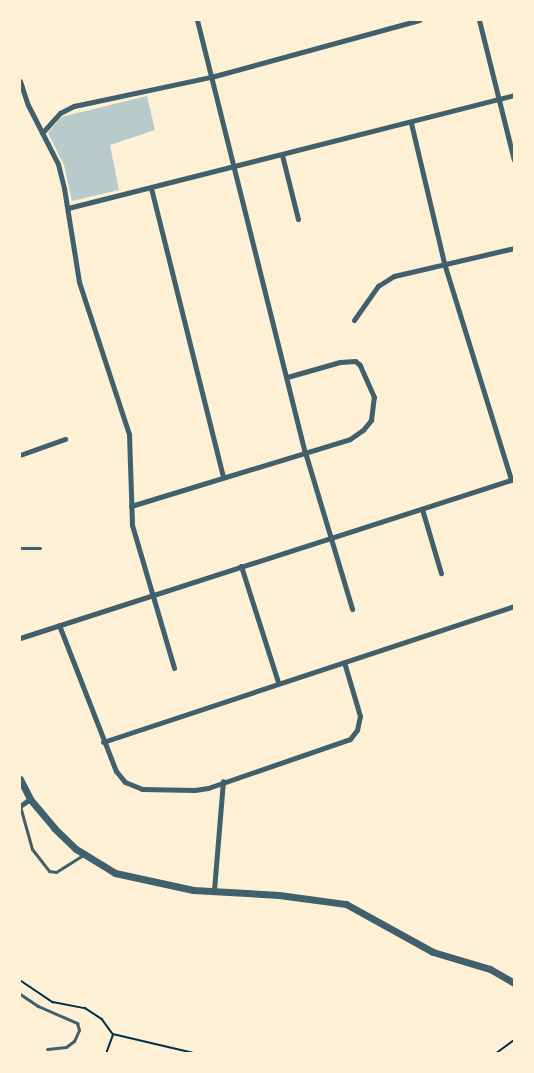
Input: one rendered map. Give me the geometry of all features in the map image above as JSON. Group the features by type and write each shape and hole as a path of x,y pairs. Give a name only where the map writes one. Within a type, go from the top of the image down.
{"street":[{"path":"197,20 305,452 352,609"},
{"path":"42,133 60,113 74,106 211,77 419,20"},
{"path":"480,20 514,160"},
{"path":"20,81 20,89 58,164 68,208 79,282 129,434 132,525 174,668"},
{"path":"68,208 411,123 514,95"},
{"path":"20,638 513,480 444,263 411,123"},
{"path":"282,155 298,219"},
{"path":"152,188 223,477"},
{"path":"354,320 378,286 386,280 444,263 514,249"},
{"path":"131,506 350,439 363,430 371,420 375,409 374,397 360,365 355,361 340,362 287,377"},
{"path":"20,455 65,439"},
{"path":"422,509 441,573"},
{"path":"241,566 278,682"},
{"path":"103,742 278,682 514,606"},
{"path":"59,625 116,771 125,782 142,789 195,790 350,739 357,730 360,716 344,662"},
{"path":"20,779 30,799 54,828 83,855 128,877 193,890 214,890 346,904 433,952 490,969 514,983"},
{"path":"214,890 223,781"},
{"path":"20,806 30,799"}],"lane":[{"path":"20,548 40,548"},
{"path":"20,806 32,849 49,871 56,872 83,855"},
{"path":"20,994 38,1006 77,1023 79,1030 74,1041 66,1047 47,1049"}],"path":[{"path":"20,980 53,1002 85,1008 102,1019 113,1034 198,1053"},
{"path":"105,1053 113,1034"},
{"path":"495,1053 514,1040"}],"shaded area":[{"path":"147,96 155,130 110,145 119,190 72,201 64,165 48,133 61,117"}]}
